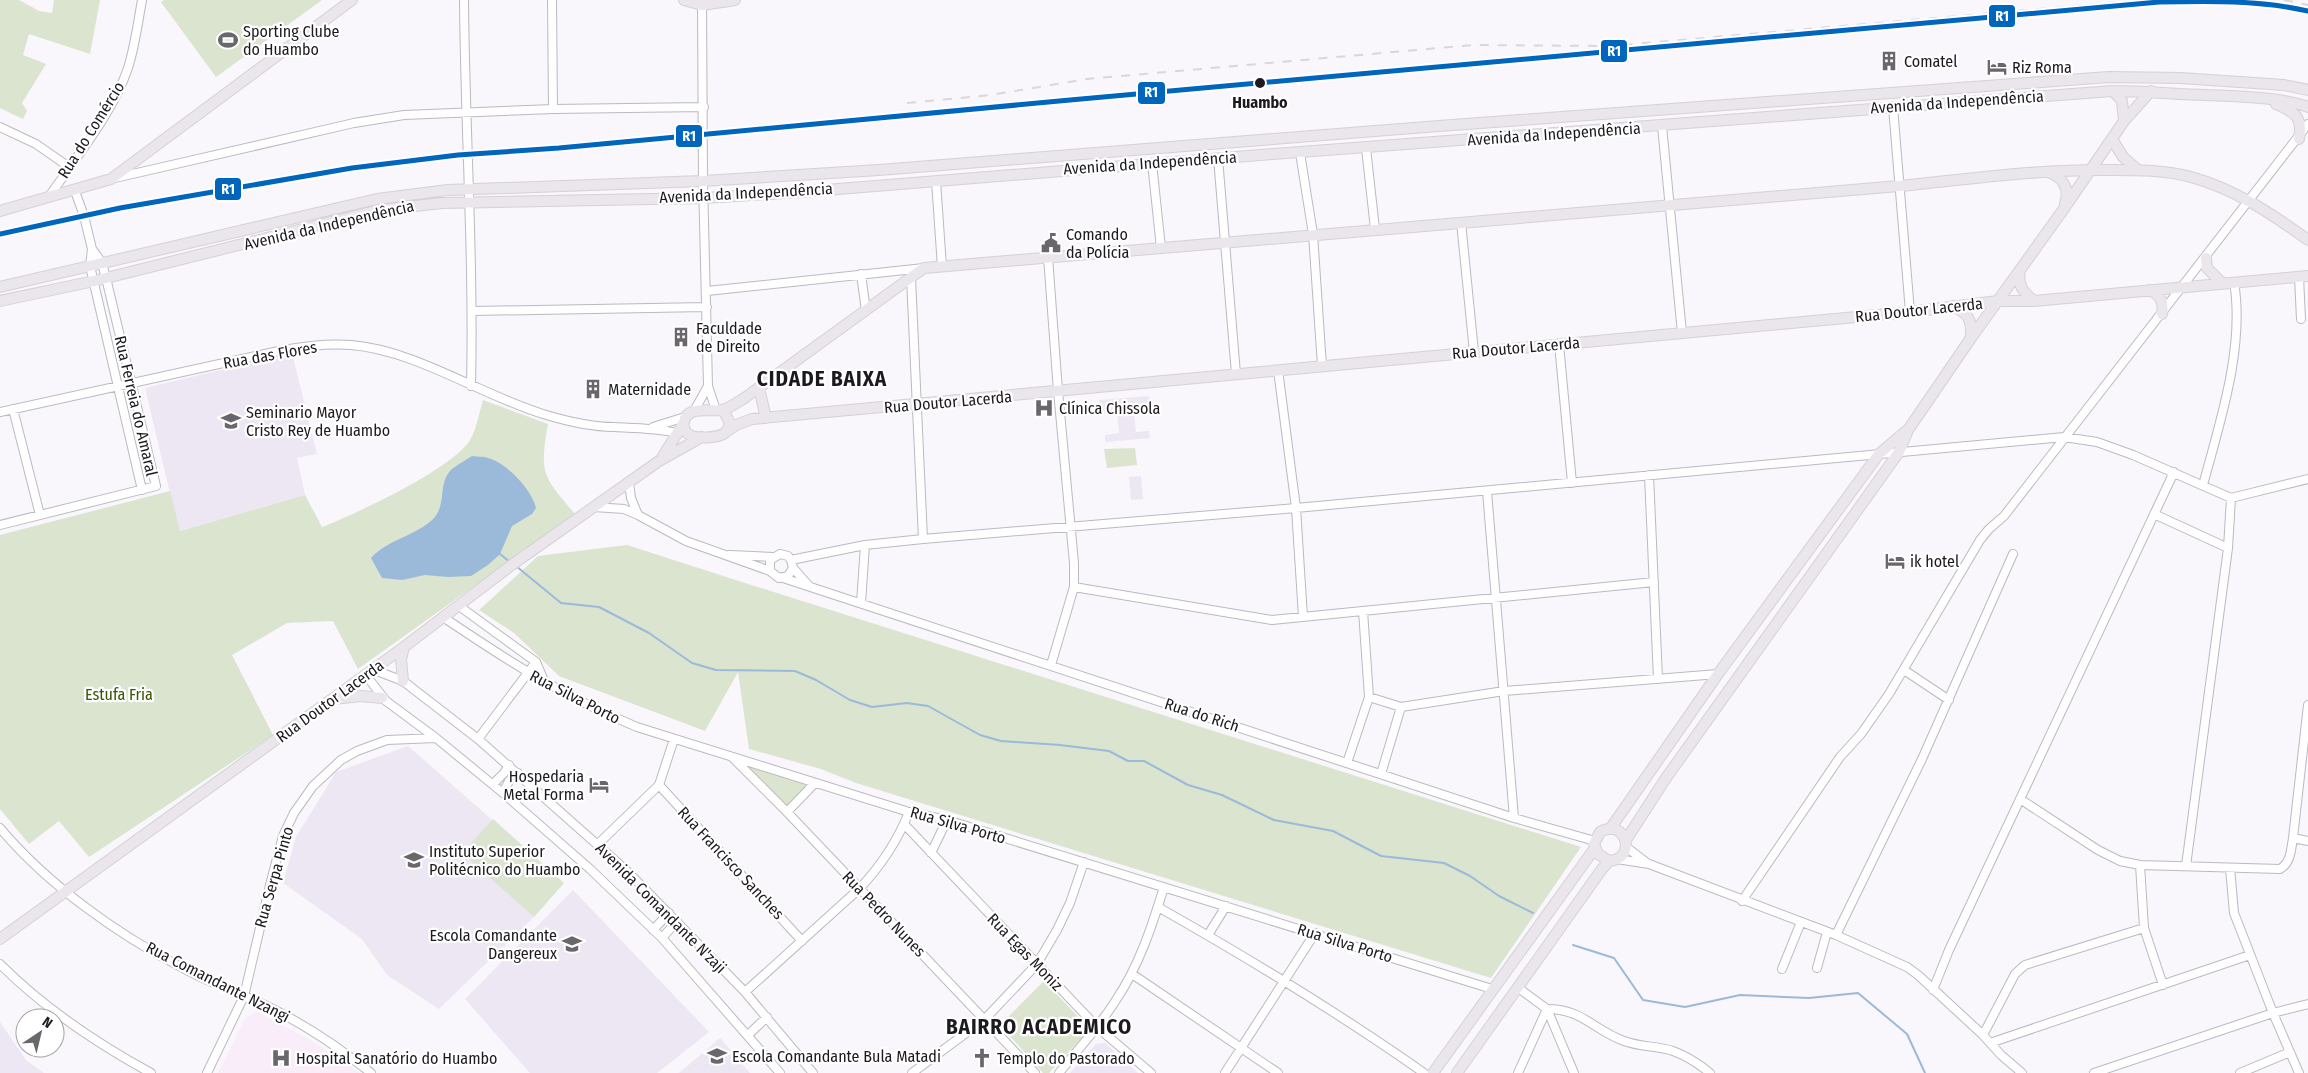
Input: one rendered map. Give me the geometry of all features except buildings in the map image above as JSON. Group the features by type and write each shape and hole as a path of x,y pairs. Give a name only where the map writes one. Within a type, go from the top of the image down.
{"main road":[{"path":"0,211 75,191 111,179 352,0"},
{"path":"684,0 702,3 735,0"},
{"name":"Avenida da Independência","path":"1,287 377,199 469,188 703,181 800,175 1982,86 2148,76 2284,85 2308,90"},
{"path":"2232,82 2232,95"},
{"path":"1982,86 1983,100"},
{"path":"1457,1073 1517,986 1613,860 1625,852 1626,844 1666,778 1900,452 1908,430 1971,338 2112,138 2151,90"},
{"name":"Avenida da Independência","path":"2,301 94,281 379,210 416,204 704,198 801,192 1260,154 1300,153 2113,91 2151,90 2232,95 2308,107"},
{"path":"2113,91 2122,101 2124,122"},
{"path":"1813,99 1815,114"},
{"path":"2265,100 2284,107 2297,117 2301,126 2299,138"},
{"path":"1733,106 1734,120"},
{"path":"1588,115 1590,131"},
{"path":"1439,126 1441,142"},
{"path":"2112,138 2123,157 2138,170"},
{"path":"1258,140 1260,154"},
{"path":"1036,158 1038,172"},
{"path":"685,421 719,410 759,388 924,268 1900,186 2046,172 2090,170 2158,170 2191,177 2249,201 2274,215 2308,240"},
{"path":"2046,172 2055,174 2065,184 2068,197 2063,210"},
{"path":"814,174 815,190"},
{"path":"800,175 801,192"},
{"path":"590,184 591,199"},
{"path":"2206,258 2207,268 2222,283"},
{"path":"2020,269 2018,278 2021,288 2034,301"},
{"name":"Rua Doutor Lacerda","path":"685,421 687,433 691,436 703,437 721,434 749,420 766,418 1910,312 1998,301 2034,301 2303,277"},
{"path":"1,287 2,301"},
{"path":"2150,290 2160,298 2163,304 2162,314"},
{"path":"1953,306 1969,317 1972,322 1971,338"},
{"path":"759,388 766,418"},
{"path":"719,410 730,423 726,432"},
{"name":"Rua Doutor Lacerda","path":"659,461 685,421"},
{"path":"1432,1073 1595,844 1600,832 1610,828 1718,674 1879,454 1908,430"},
{"name":"Rua Doutor Lacerda","path":"0,939 444,618 594,507 659,461 703,437"},
{"path":"403,681 401,659 404,647"},
{"path":"332,699 361,696 382,698"},
{"path":"1610,828 1620,832 1626,844"},
{"path":"1595,844 1603,859 1613,860"}],"street":[{"name":"Rua do Comércio","path":"48,198 118,92 128,68 142,0"},
{"path":"464,0 465,113 470,202 472,311 471,386"},
{"path":"552,0 553,109"},
{"path":"702,3 703,181 708,307 708,386 719,410"},
{"path":"111,179 354,123 404,115 553,109 704,107"},
{"path":"1893,107 1910,312"},
{"path":"1742,901 1840,757 1861,734 1904,670 1988,529 2004,516 2206,258 2308,124"},
{"path":"1662,126 1682,333"},
{"path":"0,127 36,144 69,168"},
{"path":"1366,148 1375,229"},
{"path":"1300,153 1313,234 1322,366"},
{"path":"1218,158 1236,374"},
{"path":"1152,163 1161,248"},
{"path":"936,181 942,267"},
{"name":"Rua Ferreia do Amaral","path":"75,191 84,216 92,249 90,266 142,490 156,486 102,263 92,249"},
{"path":"1462,222 1474,352"},
{"path":"1048,258 1071,526 1074,587 1051,665"},
{"path":"707,290 924,268"},
{"path":"862,274 866,311"},
{"path":"2300,319 2303,277"},
{"path":"911,278 924,539"},
{"path":"2203,485 2218,428 2234,353 2238,325 2234,282"},
{"path":"472,311 708,307"},
{"path":"1559,344 1572,482"},
{"name":"Rua das Flores","path":"0,412 300,346 351,345 393,354 427,366 471,386 542,414 574,422 613,428 651,427 685,421"},
{"path":"1278,370 1296,508 1303,617"},
{"path":"685,421 708,386"},
{"path":"13,409 40,515"},
{"name":"Rua das Flores","path":"651,427 685,421"},
{"path":"791,560 865,545 924,539 1296,508 2064,437 2096,442 2174,472 2231,498 2308,479"},
{"path":"1933,990 2020,799 2174,472"},
{"path":"1649,475 1658,679"},
{"path":"629,483 631,498 638,515"},
{"path":"0,525 142,490"},
{"path":"1486,490 1514,818"},
{"path":"2186,866 2228,548 2231,498"},
{"path":"594,507 616,507 638,515 686,541 770,571 776,576 783,578 791,573 793,568"},
{"path":"2154,514 2228,548"},
{"path":"861,603 865,545"},
{"path":"721,555 773,557 784,554 791,560 793,568 811,588"},
{"path":"1836,936 1949,700 2013,554"},
{"path":"770,571 769,564 773,557"},
{"name":"Rua do Rich","path":"783,578 1595,844"},
{"path":"1074,587 1272,620 1654,582"},
{"path":"459,606 536,662 545,683"},
{"path":"1347,763 1368,696 1363,611"},
{"name":"Rua Silva Porto","path":"444,618 527,673 597,711 637,727 910,812 947,820 1315,933 1492,990"},
{"path":"478,739 536,662"},
{"path":"1904,670 1949,700"},
{"name":"Avenida Comandante N'zaji","path":"369,672 403,681 478,739 598,844 677,921 745,992 813,1073"},
{"name":"Avenida Comandante N'zaji","path":"369,672 382,698 493,784 590,869 662,938 780,1073"},
{"path":"1368,696 1401,707 1504,691 1718,674"},
{"path":"2020,799 2098,850 2120,861 2140,865 2280,869 2285,866 2288,860 2293,838 2308,705"},
{"path":"1381,774 1401,707"},
{"name":"Rua Serpa Pinto","path":"208,1073 244,996 283,836 294,813 313,786 341,760 368,746 387,740 436,738"},
{"path":"598,844 659,785 674,739"},
{"name":"Rua Pedro Nunes","path":"731,756 787,812 1036,1073"},
{"path":"493,784 504,774 509,765"},
{"path":"503,793 509,782 518,773"},
{"path":"787,812 815,783"},
{"name":"Rua Francisco Sanches","path":"659,785 802,941"},
{"path":"745,992 859,889 891,851 910,812"},
{"path":"931,853 947,820"},
{"name":"Rua Egas Moniz","path":"904,824 1097,1027 1151,1073"},
{"name":"Rua Comandante Nzangi","path":"0,828 35,865 66,891 115,927 158,954 203,978 274,1010 352,1057 371,1073"},
{"path":"2293,838 2308,841"},
{"path":"1626,844 1649,864"},
{"path":"1613,860 1649,864 1827,932 1907,967 1983,1035 2022,1073"},
{"path":"912,1073 985,1019 1036,964 1058,930 1070,903 1084,862"},
{"path":"2140,865 2144,928 2163,985"},
{"path":"2230,868 2234,913 2273,1013 2299,1073"},
{"path":"1059,1073 1097,1027 1116,1001 1132,974 1164,887"},
{"path":"1208,935 1226,906"},
{"path":"1158,907 1208,935 1384,1045 1424,1073"},
{"path":"653,930 669,913"},
{"path":"662,938 677,921"},
{"path":"1782,969 1801,922"},
{"path":"1983,1035 2015,974 2025,965 2144,928"},
{"path":"1817,968 1827,932"},
{"path":"1225,1073 1315,933"},
{"path":"1990,1043 2250,955"},
{"path":"0,964 55,1012 101,1045 151,1073"},
{"path":"1132,974 1278,1073"},
{"path":"1517,986 1547,1009 1574,1073"},
{"path":"2094,1073 2273,1013 2308,1004"},
{"path":"1518,1073 1547,1009"},
{"path":"1547,1009 1564,1010 1579,1014 1606,1033 1626,1042 1673,1051 1691,1059 1710,1073"},
{"path":"748,1035 767,1016"},
{"path":"2240,1073 2290,1052"}],"shaded area":[{"name":"Seminario Mayor Cristo Rey de Huambo","path":"292,353 317,454 297,458 305,495 179,531 145,388"},
{"path":"1149,396 1152,415 1142,416 1142,412 1134,413 1136,432 1149,431 1150,438 1105,442 1105,435 1119,433 1117,409 1115,409 1115,413 1100,413 1099,400"},
{"path":"1141,476 1143,499 1131,500 1129,477"},
{"name":"Instituto Superior Politécnico do Huambo","path":"408,746 564,883 534,917 439,1009 387,975 362,939 283,883 296,837 336,772"},
{"name":"Escola Comandante Dangereux","path":"573,890 709,1032 657,1073 530,1073 465,999"},
{"name":"Hospital Sanatório do Huambo","path":"257,1012 314,1042 360,1073 218,1073 245,1018"},
{"path":"0,1022 15,1044 15,1058 25,1058 44,1073 0,1073"},
{"name":"Escola Comandante Bula Matadi","path":"720,1038 750,1073 679,1073"},
{"path":"1105,1043 1138,1073 1070,1073 1096,1044"}],"green space":[{"path":"0,0 19,0 39,11 52,13 54,0 100,0 90,54 29,34 23,55 46,64 22,103 27,111 23,119 0,108"},
{"name":"Sporting Clube do Huambo","path":"164,0 322,0 216,77 161,2"},
{"name":"Estufa Fria","path":"483,400 548,424 544,454 546,473 556,491 575,514 358,669 333,621 287,623 232,655 273,735 89,857 59,821 29,844 0,809 0,535 170,491 180,531 305,495 322,527 400,491 457,454 468,443 473,434"},
{"path":"1135,448 1137,465 1107,468 1104,449"},
{"path":"627,545 1581,847 1491,978 856,783 821,769 749,749 738,672 705,731 559,676 514,633 479,610 538,556"},
{"path":"741,762 811,784 787,807"},
{"path":"493,819 564,883 534,917 462,853"},
{"path":"1044,981 1090,1029 1049,1073 1043,1073 1000,1025"}],"water":[{"path":"472,456 486,457 495,461 503,465 518,478 534,501 536,508 532,514 512,526 500,554 488,565 471,576 425,575 402,580 382,578 371,558 384,547 431,521 440,508 444,481 447,475 454,467"}],"waterway":[{"path":"500,554 510,562"},
{"path":"516,566 561,603 599,607 649,633 692,663 716,670 795,671 816,680 850,700 872,707 907,703 928,706 980,735 1001,741 1109,751 1128,761 1144,761 1188,785 1222,795 1274,820 1333,831 1381,856 1444,863 1470,876 1499,896 1533,913"},
{"path":"1573,945 1614,958 1643,1000 1685,1007 1740,995 1809,998 1858,993 1907,1034 1925,1073"}],"railway":[{"path":"907,103 991,95 1087,79 1473,45 1611,46 2143,0"},
{"path":"2284,0 2308,5"}],"transit line":[{"name":"R1","path":"0,234 120,208 352,168 458,155 559,148 2159,2 2253,3 2308,11"}],"place":[{"name":"Sporting Clube do Huambo","path":"228,40"},
{"name":"Comatel","path":"1889,61"},
{"name":"Riz Roma","path":"1997,67"},
{"name":"Huambo","path":"1260,83"},
{"name":"Comando da Polícia","path":"1051,243"},
{"name":"Faculdade de Direito","path":"681,337"},
{"name":"Maternidade","path":"593,389"},
{"name":"Clínica Chissola","path":"1044,408"},
{"name":"Seminario Mayor Cristo Rey de Huambo","path":"231,421"},
{"name":"ik hotel","path":"1895,561"},
{"name":"Hospedaria Metal Forma","path":"599,785"},
{"name":"Instituto Superior Politécnico do Huambo","path":"414,860"},
{"name":"Escola Comandante Dangereux","path":"572,944"},
{"name":"Escola Comandante Bula Matadi","path":"717,1056"},
{"name":"Hospital Sanatório do Huambo","path":"281,1058"},
{"name":"Templo do Pastorado","path":"982,1058"}],"district":[{"name":"CIDADE BAIXA","path":"822,379"},
{"name":"BAIRRO ACADEMICO","path":"1039,1027"}]}
